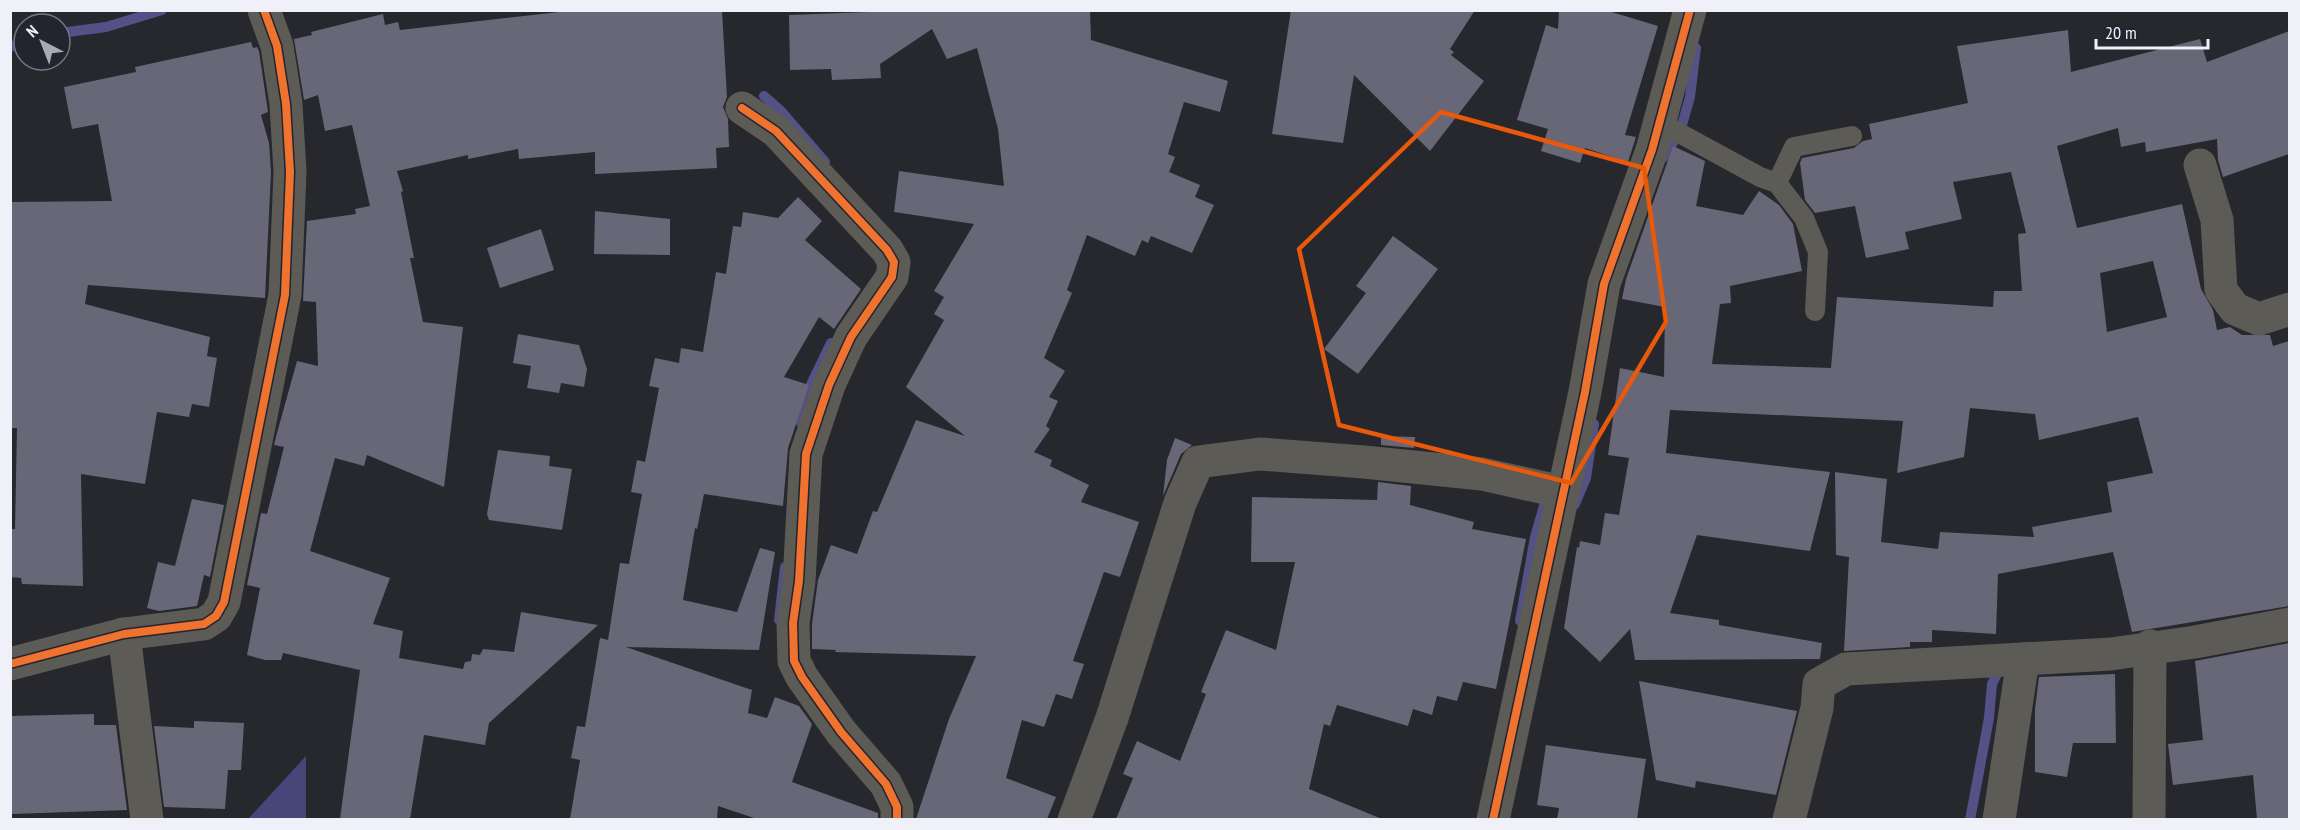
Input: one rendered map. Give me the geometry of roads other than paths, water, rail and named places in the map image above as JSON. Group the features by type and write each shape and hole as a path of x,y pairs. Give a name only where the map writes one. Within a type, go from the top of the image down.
{"street":[{"path":"10,664 124,634 204,624 216,616 224,602 285,295 290,172 286,104 277,46 264,10"},
{"path":"1493,819 1563,492 1604,284 1652,150 1690,10"},
{"path":"742,108 776,131 887,249 894,262 892,277 851,337 834,375 806,454 799,581 794,623 794,661 802,677 841,732 886,784 897,807 897,819"},
{"path":"2200,165 2217,220 2221,290 2235,309 2259,319 2289,309"},
{"path":"1074,819 1112,718 1180,503 1198,462 1260,454 1365,462 1482,474 1563,492"},
{"path":"1790,819 1817,708 1819,684 1846,669 2111,654 2150,646 2195,642 2289,624"},
{"path":"124,634 147,819"},
{"path":"2149,819 2150,646"},
{"path":"1999,819 2023,659"}],"lane":[{"path":"1659,122 1760,177 1777,183 1804,218 1818,252 1815,311"},
{"path":"1777,183 1794,147 1852,136"}],"waterway":[{"path":"72,31 106,27 162,10"},
{"path":"1663,158 1680,132 1690,97 1696,48"},
{"path":"764,96 781,111 825,162"},
{"path":"801,423 806,395 831,343"},
{"path":"1575,504 1586,478 1594,424"},
{"path":"1520,621 1535,537 1546,499"},
{"path":"779,620 785,567"},
{"path":"1970,820 1989,718 1992,684 2000,668"}]}
